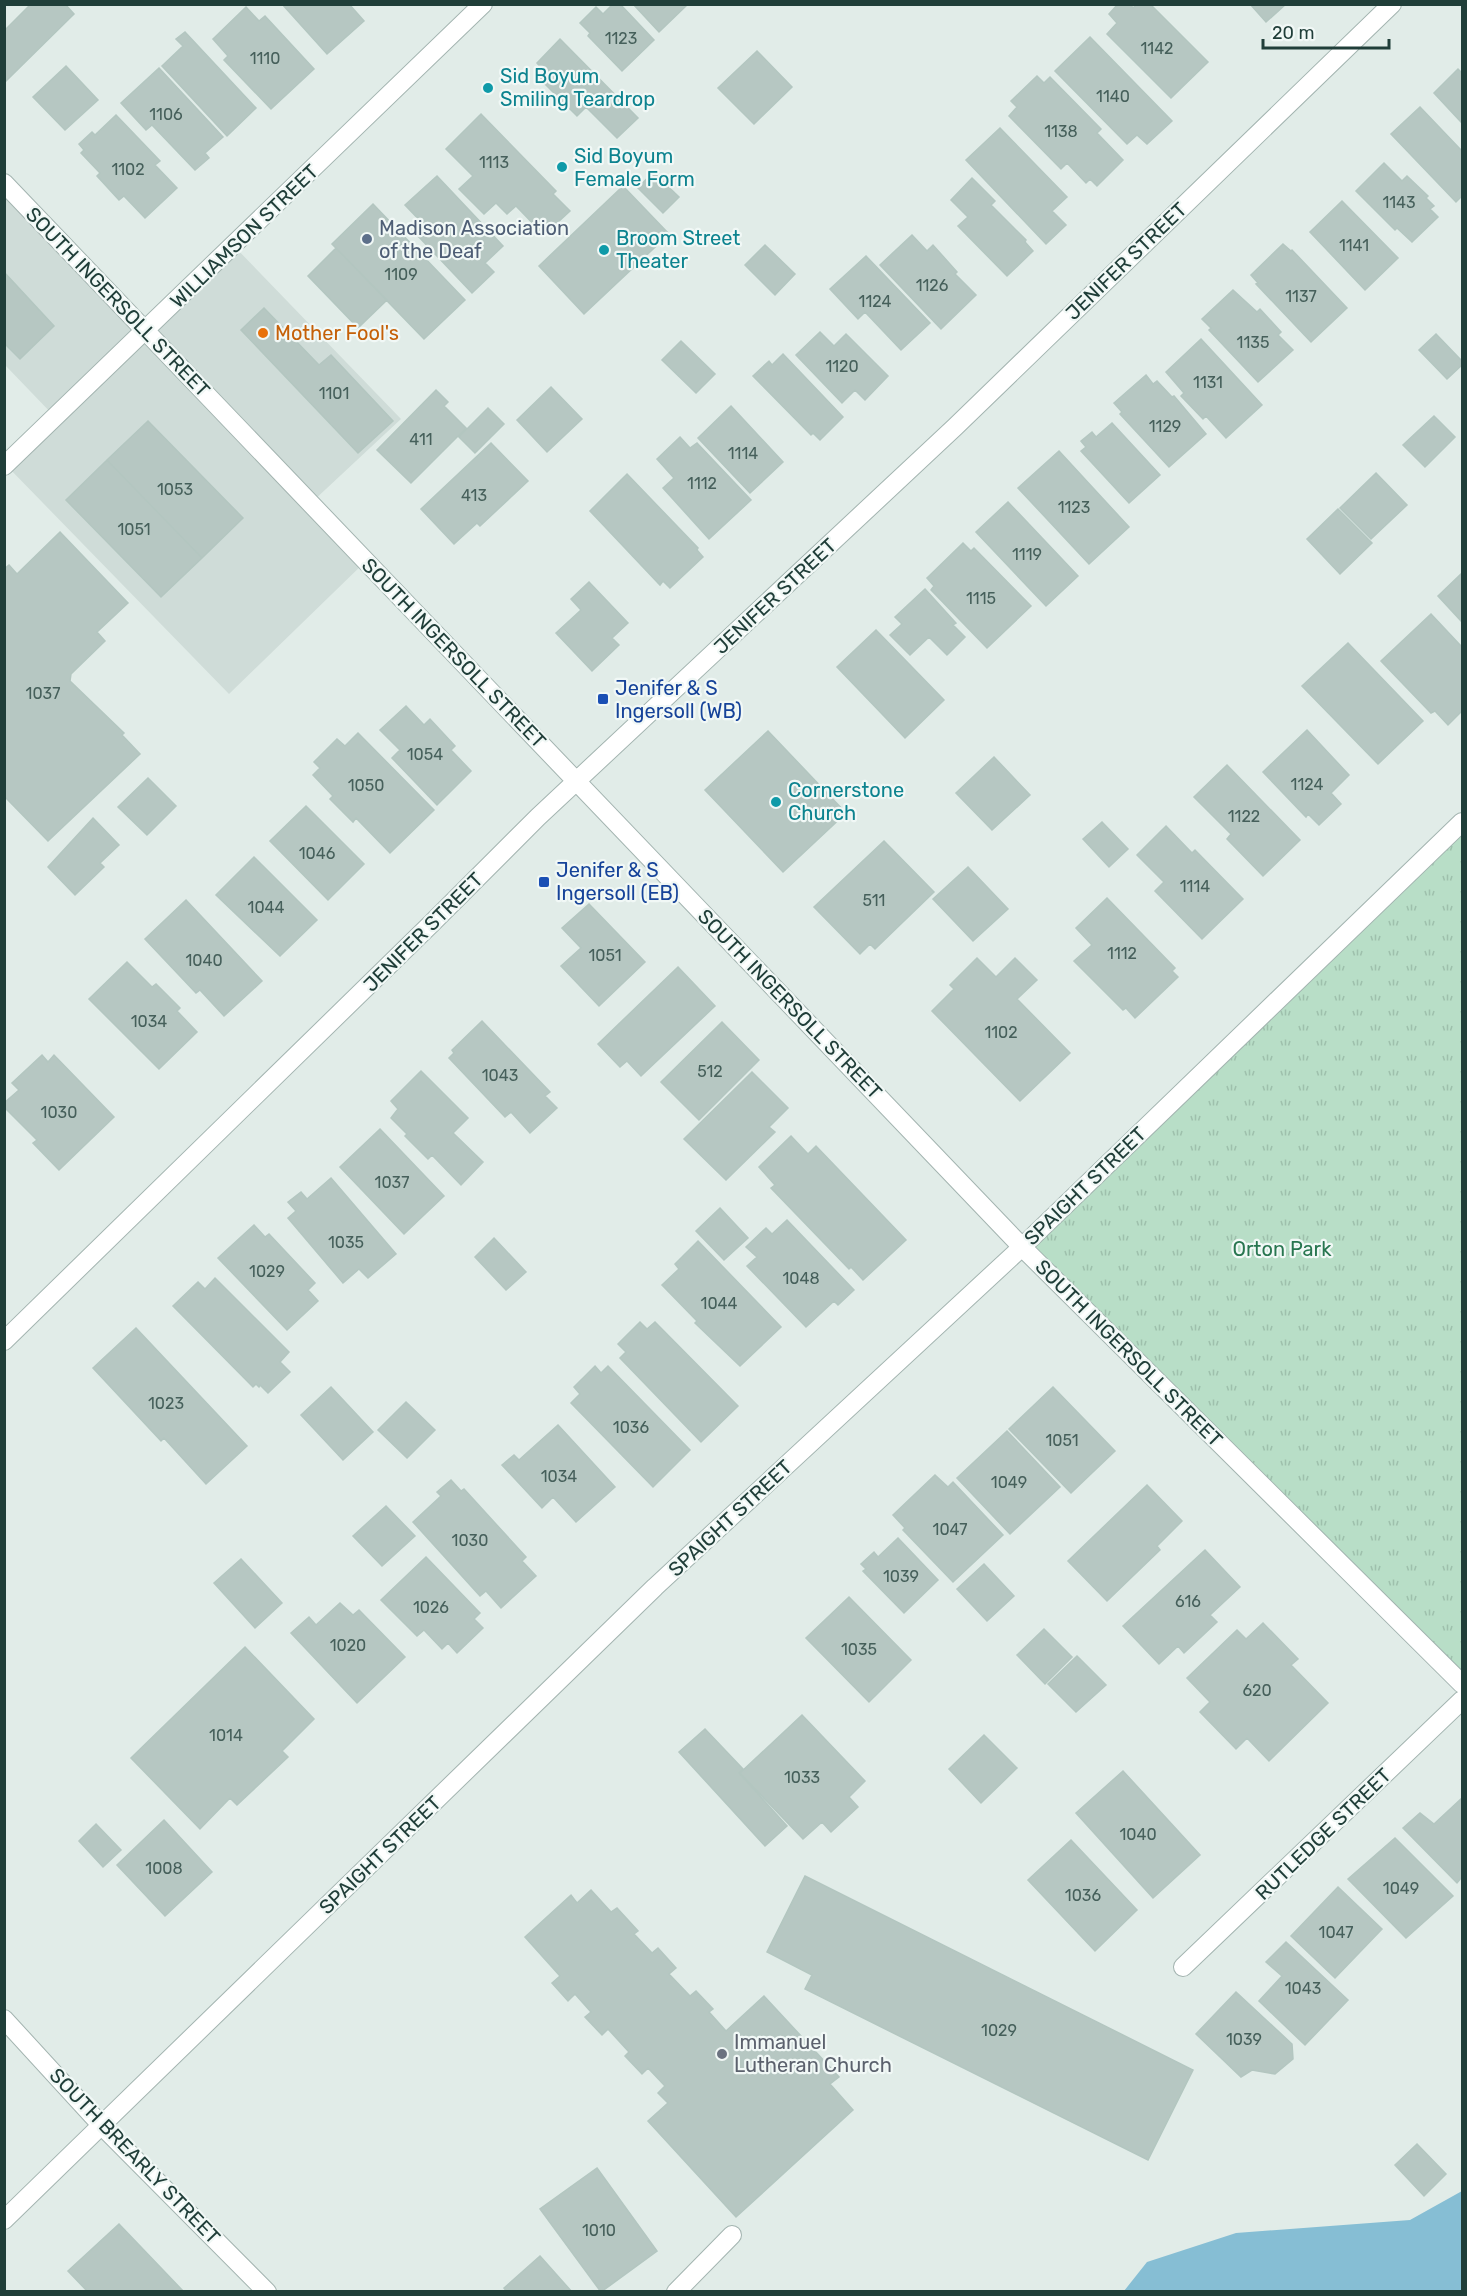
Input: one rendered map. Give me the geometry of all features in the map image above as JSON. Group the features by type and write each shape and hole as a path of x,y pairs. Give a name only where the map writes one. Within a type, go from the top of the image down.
{"street":[{"name":"WILLIAMSON STREET","path":"4,466 483,4"},
{"name":"JENIFER STREET","path":"4,1341 538,817 938,443 1392,4"},
{"name":"SOUTH INGERSOLL STREET","path":"4,183 1022,1247 1462,1684"},
{"name":"SPAIGHT STREET","path":"4,2220 655,1587 1022,1247 1462,822"},
{"name":"RUTLEDGE STREET","path":"1183,1967 1462,1700"},
{"name":"SOUTH BREARLY STREET","path":"4,2019 102,2126 267,2292"},
{"path":"676,2292 732,2235"}],"shaded area":[{"path":"4,183 146,331 234,246 401,419 311,503 366,561 229,694 6,465 55,417 5,365"}],"green space":[{"name":"Orton Park","path":"1462,822 1462,1684 1022,1247"}],"water":[{"path":"1462,2191 1462,2291 1124,2291 1147,2262 1236,2233 1410,2220"}],"building":[{"path":"31,4 65,4 74,14 4,83 4,31"},
{"path":"282,4 349,4 364,21 327,54"},
{"path":"613,4 620,4 654,40 622,71 588,36 590,33 580,23 596,7 603,14"},
{"path":"633,4 688,4 659,32"},
{"path":"1118,4 1130,4 1133,8 1137,4 1150,4 1208,62 1171,98 1107,34 1117,23 1109,14"},
{"path":"1250,4 1286,4 1266,22"},
{"path":"246,7 259,21 265,16 314,69 271,109 224,60 228,56 213,39"},
{"path":"185,32 256,108 227,136 162,66 183,46 176,39"},
{"path":"1090,37 1172,121 1147,144 1137,135 1127,144 1055,71"},
{"path":"560,39 638,118 617,138 586,107 577,116 537,76 543,70 537,63"},
{"path":"757,51 792,87 754,124 718,88"},
{"path":"66,66 98,100 65,130 33,97"},
{"path":"159,68 223,137 205,153 209,158 195,170 152,125 146,130 121,103"},
{"path":"1458,69 1462,73 1462,123 1434,93"},
{"path":"1037,76 1044,83 1050,77 1101,129 1097,133 1123,160 1097,186 1090,179 1086,183 1067,163 1061,169 1009,116 1017,107 1011,101"},
{"path":"1420,107 1462,151 1462,196 1456,202 1391,134"},
{"path":"481,114 556,191 553,194 570,211 544,235 516,206 507,214 496,203 484,214 459,189 473,176 446,149"},
{"path":"116,115 160,161 155,165 177,188 145,218 124,196 119,200 97,176 100,173 81,153 84,150 79,144 92,132 95,135"},
{"path":"1000,128 1067,197 1052,211 1066,225 1046,244 966,160"},
{"path":"1384,163 1402,181 1407,176 1428,196 1426,198 1434,206 1430,209 1438,217 1412,242 1397,228 1395,230 1356,191"},
{"path":"653,172 679,197 663,213 638,188"},
{"path":"437,176 503,246 485,263 494,272 472,293 418,236 427,228 405,205"},
{"path":"972,178 995,201 991,205 1026,240 1025,242 1033,251 1007,276 958,226 968,217 951,200"},
{"name":"Broom Street Theater","path":"623,186 669,234 584,314 539,266"},
{"path":"1342,201 1398,258 1365,290 1310,232"},
{"path":"373,204 465,300 424,339 332,244"},
{"path":"912,235 927,251 933,245 957,272 955,274 976,295 941,329 880,265"},
{"path":"1283,244 1292,250 1347,308 1311,342 1256,284 1258,283 1251,275"},
{"path":"765,245 795,274 775,295 745,265"},
{"path":"336,248 387,300 358,328 308,276"},
{"path":"866,256 930,323 901,350 865,312 858,319 830,289"},
{"path":"4,272 54,326 20,359 4,343"},
{"path":"1233,290 1257,312 1260,309 1281,332 1278,335 1293,350 1258,382 1209,330 1211,328 1202,319"},
{"path":"264,308 319,365 331,355 393,421 358,453 241,330"},
{"path":"820,332 834,346 846,334 888,376 865,400 855,390 842,403 796,355"},
{"path":"1436,334 1462,361 1462,365 1447,379 1419,350"},
{"path":"1201,339 1262,405 1226,438 1206,416 1203,419 1181,396 1184,393 1166,372"},
{"path":"681,341 715,374 696,393 662,360"},
{"path":"783,354 843,417 820,440 813,433 811,435 753,376 769,361 772,365"},
{"path":"1146,375 1153,384 1157,381 1172,397 1174,396 1206,434 1169,467 1120,414 1122,412 1114,403"},
{"path":"551,387 582,419 547,452 517,420"},
{"path":"436,390 448,402 444,406 466,428 411,483 377,450"},
{"path":"731,406 783,462 750,493 698,438"},
{"path":"488,408 504,424 475,453 459,437"},
{"path":"1434,416 1455,437 1425,467 1403,445"},
{"path":"148,421 243,518 202,558 107,460"},
{"path":"1112,423 1160,475 1129,503 1081,451 1086,447 1081,441 1092,432 1096,437"},
{"path":"680,437 690,448 697,443 751,500 709,539 663,488 674,478 657,459"},
{"path":"491,443 528,481 480,526 477,523 454,544 421,509"},
{"path":"1059,451 1129,527 1089,564 1018,488"},
{"path":"107,460 202,558 161,597 66,500"},
{"path":"1376,473 1407,505 1371,539 1340,508"},
{"path":"627,474 698,548 697,550 703,557 670,588 663,581 660,585 590,511"},
{"path":"1008,502 1078,576 1046,606 976,532"},
{"path":"1338,509 1372,543 1340,574 1307,539"},
{"path":"60,532 128,603 97,632 105,641 71,674 70,681 124,733 122,735 140,754 48,841 4,796 4,569 9,565 17,574"},
{"path":"963,543 971,551 974,548 1031,606 987,648 931,590 934,586 927,578"},
{"path":"1462,573 1462,622 1438,596"},
{"path":"589,582 628,623 612,638 619,645 592,671 556,633 581,610 571,599"},
{"path":"925,589 956,623 953,625 965,637 947,655 929,637 910,655 890,635 902,624 895,617"},
{"path":"1431,614 1462,647 1462,711 1448,725 1435,711 1431,713 1381,661"},
{"path":"876,630 944,700 905,738 837,667"},
{"path":"1348,643 1423,721 1378,764 1302,686"},
{"path":"406,706 424,725 430,719 455,746 451,750 471,771 437,805 392,758 400,750 380,730"},
{"path":"1307,730 1349,775 1331,793 1341,804 1319,825 1308,814 1306,817 1263,772"},
{"name":"Cornerstone Church","path":"768,731 846,813 783,872 705,790"},
{"path":"358,733 434,810 390,853 356,818 353,822 330,799 333,796 313,775 320,768 314,762 337,739 345,746"},
{"path":"994,757 1030,795 992,830 956,793"},
{"path":"1227,765 1300,840 1263,876 1227,839 1231,834 1194,797"},
{"path":"148,778 176,806 147,835 118,807"},
{"path":"306,806 364,864 328,900 270,841"},
{"path":"93,818 119,845 100,863 104,867 75,895 48,867"},
{"path":"1102,822 1128,849 1109,867 1083,839"},
{"path":"1166,826 1192,853 1195,850 1243,899 1202,939 1155,891 1164,882 1137,855"},
{"path":"884,841 934,892 875,949 870,944 860,954 814,907"},
{"path":"254,857 317,920 280,956 216,895"},
{"path":"968,867 1008,909 973,941 933,899"},
{"path":"1107,898 1175,968 1172,971 1178,977 1135,1018 1126,1008 1123,1010 1074,961 1092,945 1076,928"},
{"path":"186,900 262,981 224,1016 200,990 196,993 145,939"},
{"path":"589,904 645,962 599,1006 561,966 581,948 562,928"},
{"path":"977,958 996,977 1015,958 1037,980 1017,999 1070,1053 1020,1101 932,1011 954,989 950,985"},
{"path":"127,962 152,987 156,984 180,1008 177,1011 197,1032 159,1069 89,999"},
{"path":"678,967 715,1006 641,1076 627,1061 620,1067 598,1044"},
{"path":"482,1021 550,1092 545,1096 557,1108 530,1133 511,1112 505,1117 449,1058 454,1053 452,1050"},
{"path":"722,1022 759,1060 699,1120 661,1082"},
{"path":"42,1055 48,1062 54,1055 114,1117 59,1170 33,1143 37,1140 4,1107 4,1103 19,1090 12,1083"},
{"path":"421,1071 468,1118 453,1133 483,1162 461,1185 432,1155 428,1159 391,1118 398,1109 391,1101"},
{"path":"752,1072 788,1108 769,1127 775,1132 726,1180 684,1139"},
{"path":"380,1129 444,1196 404,1234 340,1167"},
{"path":"791,1136 808,1154 816,1146 906,1240 863,1280 851,1267 849,1269 771,1188 775,1185 759,1167"},
{"path":"331,1178 396,1254 368,1278 359,1269 343,1283 288,1218 296,1211 288,1202 301,1192 307,1199"},
{"path":"720,1208 748,1238 724,1260 696,1231"},
{"path":"787,1220 854,1290 838,1305 834,1301 806,1327 747,1266 757,1257 746,1247 766,1228 772,1234"},
{"path":"254,1225 265,1237 269,1234 315,1283 308,1290 318,1301 287,1330 218,1258"},
{"path":"494,1238 526,1272 506,1290 475,1257"},
{"path":"698,1241 781,1327 740,1366 695,1323 697,1321 662,1285 679,1269 675,1264"},
{"path":"215,1278 289,1352 280,1362 290,1372 268,1393 260,1385 259,1387 256,1384 253,1387 173,1306 198,1282 205,1289"},
{"path":"640,1322 647,1329 655,1322 738,1406 701,1442 620,1358 626,1352 618,1344"},
{"path":"136,1328 247,1446 206,1484 164,1438 161,1441 93,1368"},
{"path":"595,1366 601,1373 608,1366 690,1450 653,1487 571,1403 580,1394 574,1387"},
{"path":"331,1387 373,1432 343,1460 301,1415"},
{"path":"1053,1387 1115,1451 1071,1493 1009,1429"},
{"path":"406,1402 435,1430 407,1458 378,1430"},
{"path":"558,1425 615,1487 576,1522 553,1497 542,1508 502,1465 514,1455 519,1460"},
{"path":"1007,1431 1060,1487 1010,1534 957,1478"},
{"path":"935,1475 948,1487 953,1482 1003,1535 953,1582 903,1530 905,1528 893,1515"},
{"path":"451,1480 461,1491 464,1489 526,1557 522,1561 536,1576 501,1608 486,1591 480,1596 413,1522 441,1496 437,1492"},
{"path":"1147,1485 1182,1521 1157,1546 1160,1550 1107,1601 1068,1561"},
{"path":"386,1506 415,1536 382,1566 353,1536"},
{"path":"898,1538 938,1580 904,1613 863,1571 866,1569 861,1564 874,1552 878,1557"},
{"path":"1205,1550 1240,1587 1210,1615 1217,1622 1184,1653 1178,1646 1159,1664 1123,1626"},
{"path":"426,1557 480,1613 474,1619 483,1628 457,1653 448,1643 442,1649 424,1630 417,1636 381,1600"},
{"path":"241,1559 282,1603 255,1628 214,1583"},
{"path":"984,1564 1014,1596 987,1621 957,1589"},
{"path":"849,1597 911,1660 869,1702 806,1638"},
{"path":"340,1603 353,1615 359,1610 405,1657 357,1703 291,1633 309,1617 316,1625"},
{"path":"1263,1623 1298,1659 1291,1665 1328,1703 1269,1761 1247,1738 1236,1749 1200,1712 1210,1702 1187,1678 1237,1630 1246,1639"},
{"path":"1044,1629 1072,1657 1045,1684 1017,1655"},
{"path":"245,1647 314,1719 282,1751 288,1757 237,1805 230,1798 200,1829 131,1758"},
{"path":"1077,1656 1106,1685 1076,1712 1048,1684"},
{"path":"802,1715 865,1781 849,1797 858,1807 831,1832 822,1822 803,1839 740,1773"},
{"path":"705,1729 743,1769 739,1773 787,1826 765,1846 679,1752"},
{"path":"984,1735 1017,1768 981,1803 949,1769"},
{"path":"1123,1771 1200,1855 1153,1898 1076,1813"},
{"path":"1462,1798 1462,1877 1457,1883 1403,1828 1420,1813 1434,1824"},
{"path":"164,1820 212,1872 165,1916 117,1865"},
{"path":"96,1824 121,1850 103,1867 79,1841"},
{"path":"1395,1838 1453,1896 1406,1938 1348,1879"},
{"path":"1071,1840 1137,1910 1095,1951 1028,1880"},
{"path":"805,1876 1193,2070 1148,2160 805,1989 812,1975 767,1952"},
{"path":"1338,1887 1382,1929 1335,1978 1291,1936"},
{"name":"Immanuel Lutheran Church","path":"591,1890 611,1912 617,1908 638,1931 634,1934 652,1953 658,1948 676,1968 669,1974 690,1996 696,1991 713,2009 709,2012 726,2031 764,1996 839,2077 830,2084 853,2110 736,2217 648,2121 668,2103 658,2093 665,2086 648,2068 642,2074 625,2056 629,2052 608,2029 602,2035 585,2017 591,2012 575,1994 568,2001 552,1983 560,1976 525,1937 571,1895 577,1903"},
{"path":"1286,1942 1348,2000 1305,2045 1259,2001 1282,1976 1266,1962"},
{"path":"1236,1992 1292,2044 1293,2059 1275,2074 1252,2070 1241,2077 1196,2034"},
{"path":"1417,2144 1446,2174 1424,2196 1395,2165"},
{"path":"597,2168 657,2251 601,2292 540,2209"},
{"path":"119,2224 184,2292 88,2292 68,2271"},
{"path":"540,2256 572,2292 507,2292 504,2288"}],"place":[{"name":"Sid Boyum Smiling Teardrop","path":"488,88"},
{"name":"Sid Boyum Female Form","path":"562,167"},
{"name":"Madison Association of the Deaf","path":"367,239"},
{"name":"Broom Street Theater","path":"604,250"},
{"name":"Mother Fool's","path":"263,333"},
{"name":"Jenifer & S Ingersoll (WB)","path":"603,699"},
{"name":"Cornerstone Church","path":"776,802"},
{"name":"Jenifer & S Ingersoll (EB)","path":"544,882"},
{"name":"Immanuel Lutheran Church","path":"722,2054"}]}
